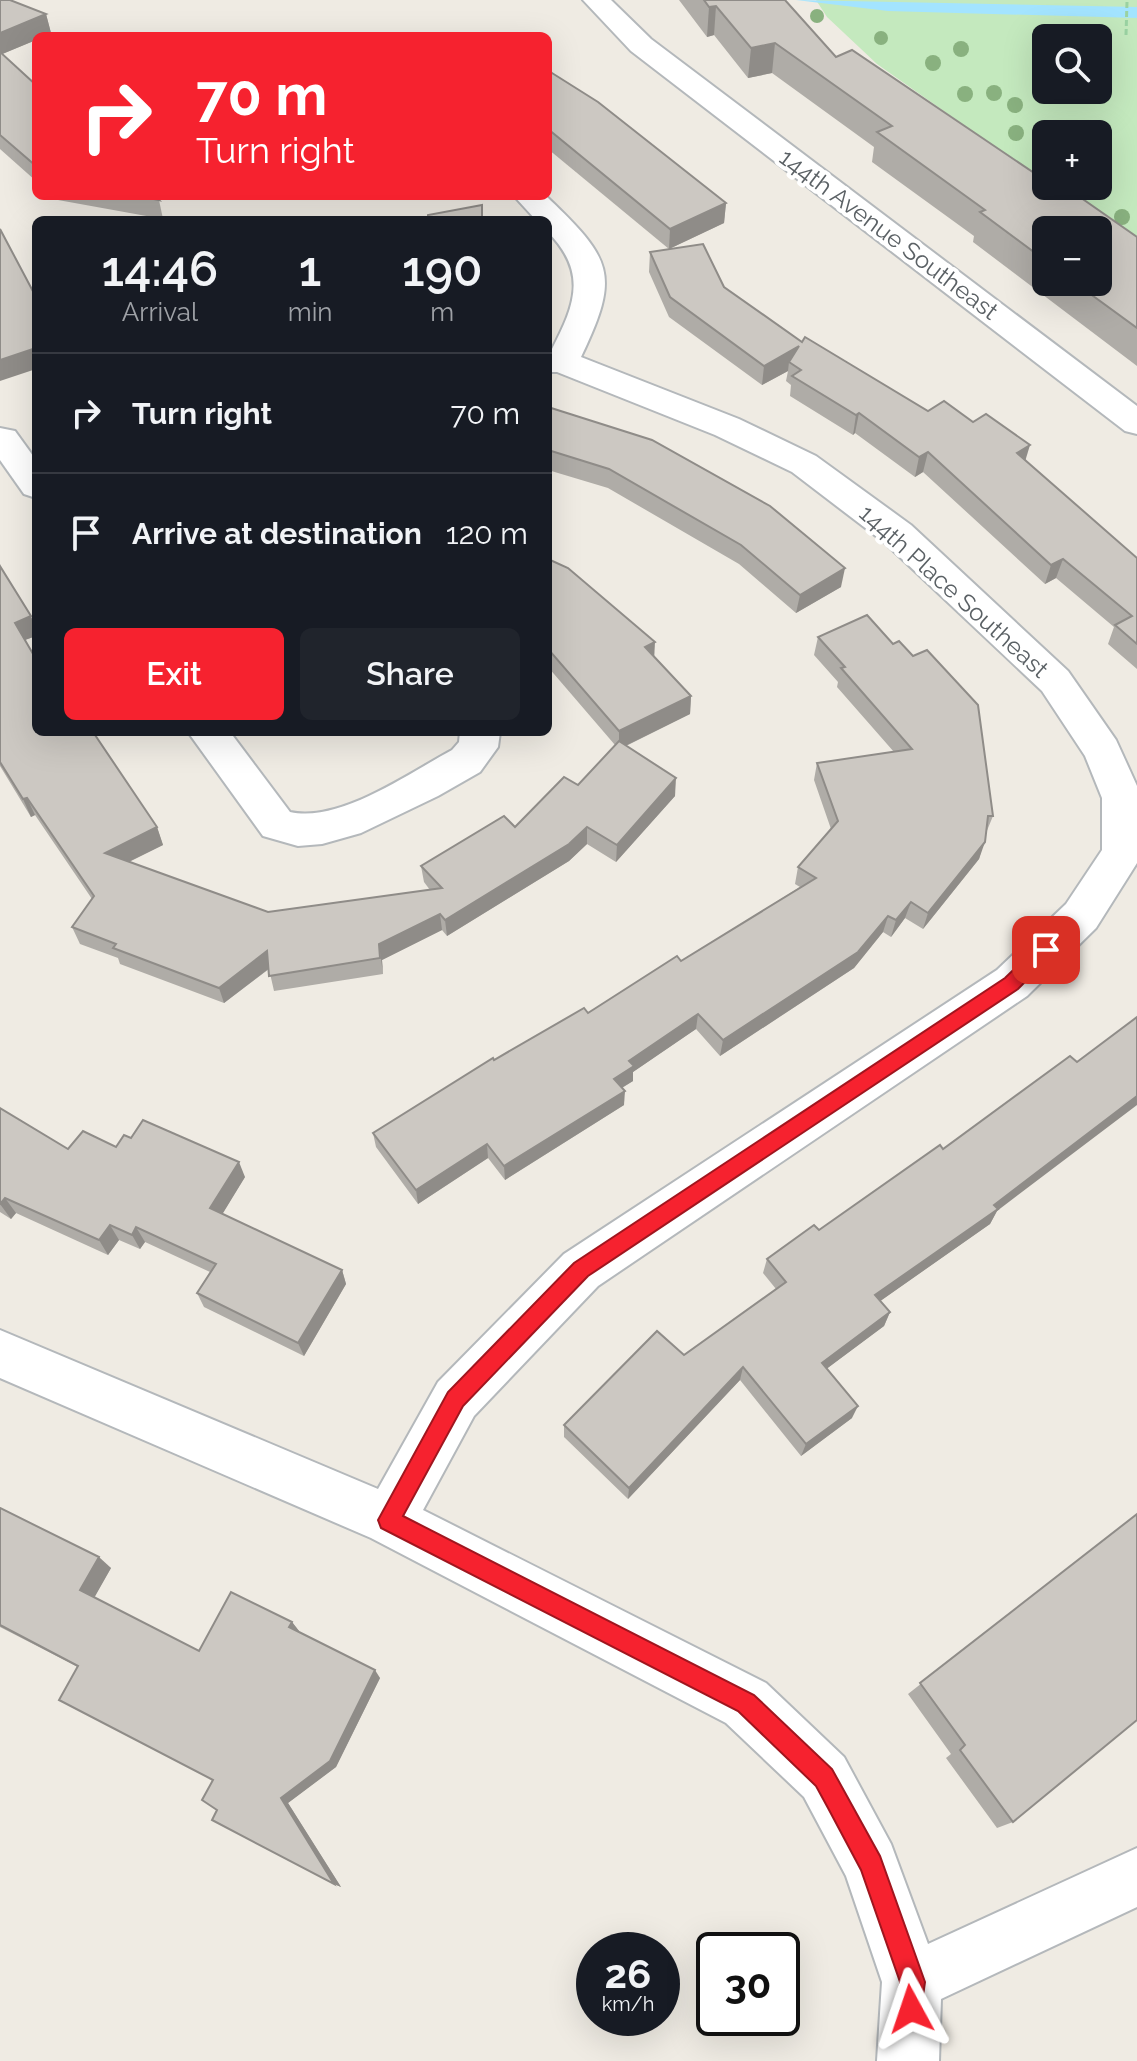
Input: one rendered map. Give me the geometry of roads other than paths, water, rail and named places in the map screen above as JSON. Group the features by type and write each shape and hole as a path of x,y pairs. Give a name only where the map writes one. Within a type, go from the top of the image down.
{"street":[{"name":"144th Avenue Southeast","path":"596,0 641,45 1137,423"},
{"name":"144th Place Southeast","path":"533,200 549,216"},
{"name":"144th Place Southeast","path":"552,220 572,240 592,271 588,306 555,362 727,427 804,464 898,534 1055,681 1102,751 1129,799 1124,862"},
{"path":"32,428 1,439 32,481"},
{"path":"211,736 277,825 291,831 341,826 466,761 478,747 479,736"},
{"path":"389,1520 456,1399 581,1270 1012,983 1081,916 1124,862"},
{"path":"0,1354 389,1520 746,1703 824,1777 871,1864 912,1982 908,2061"},
{"path":"912,1982 1137,1877"}],"water":[{"path":"796,0 1137,7 1137,18 888,11"}]}
